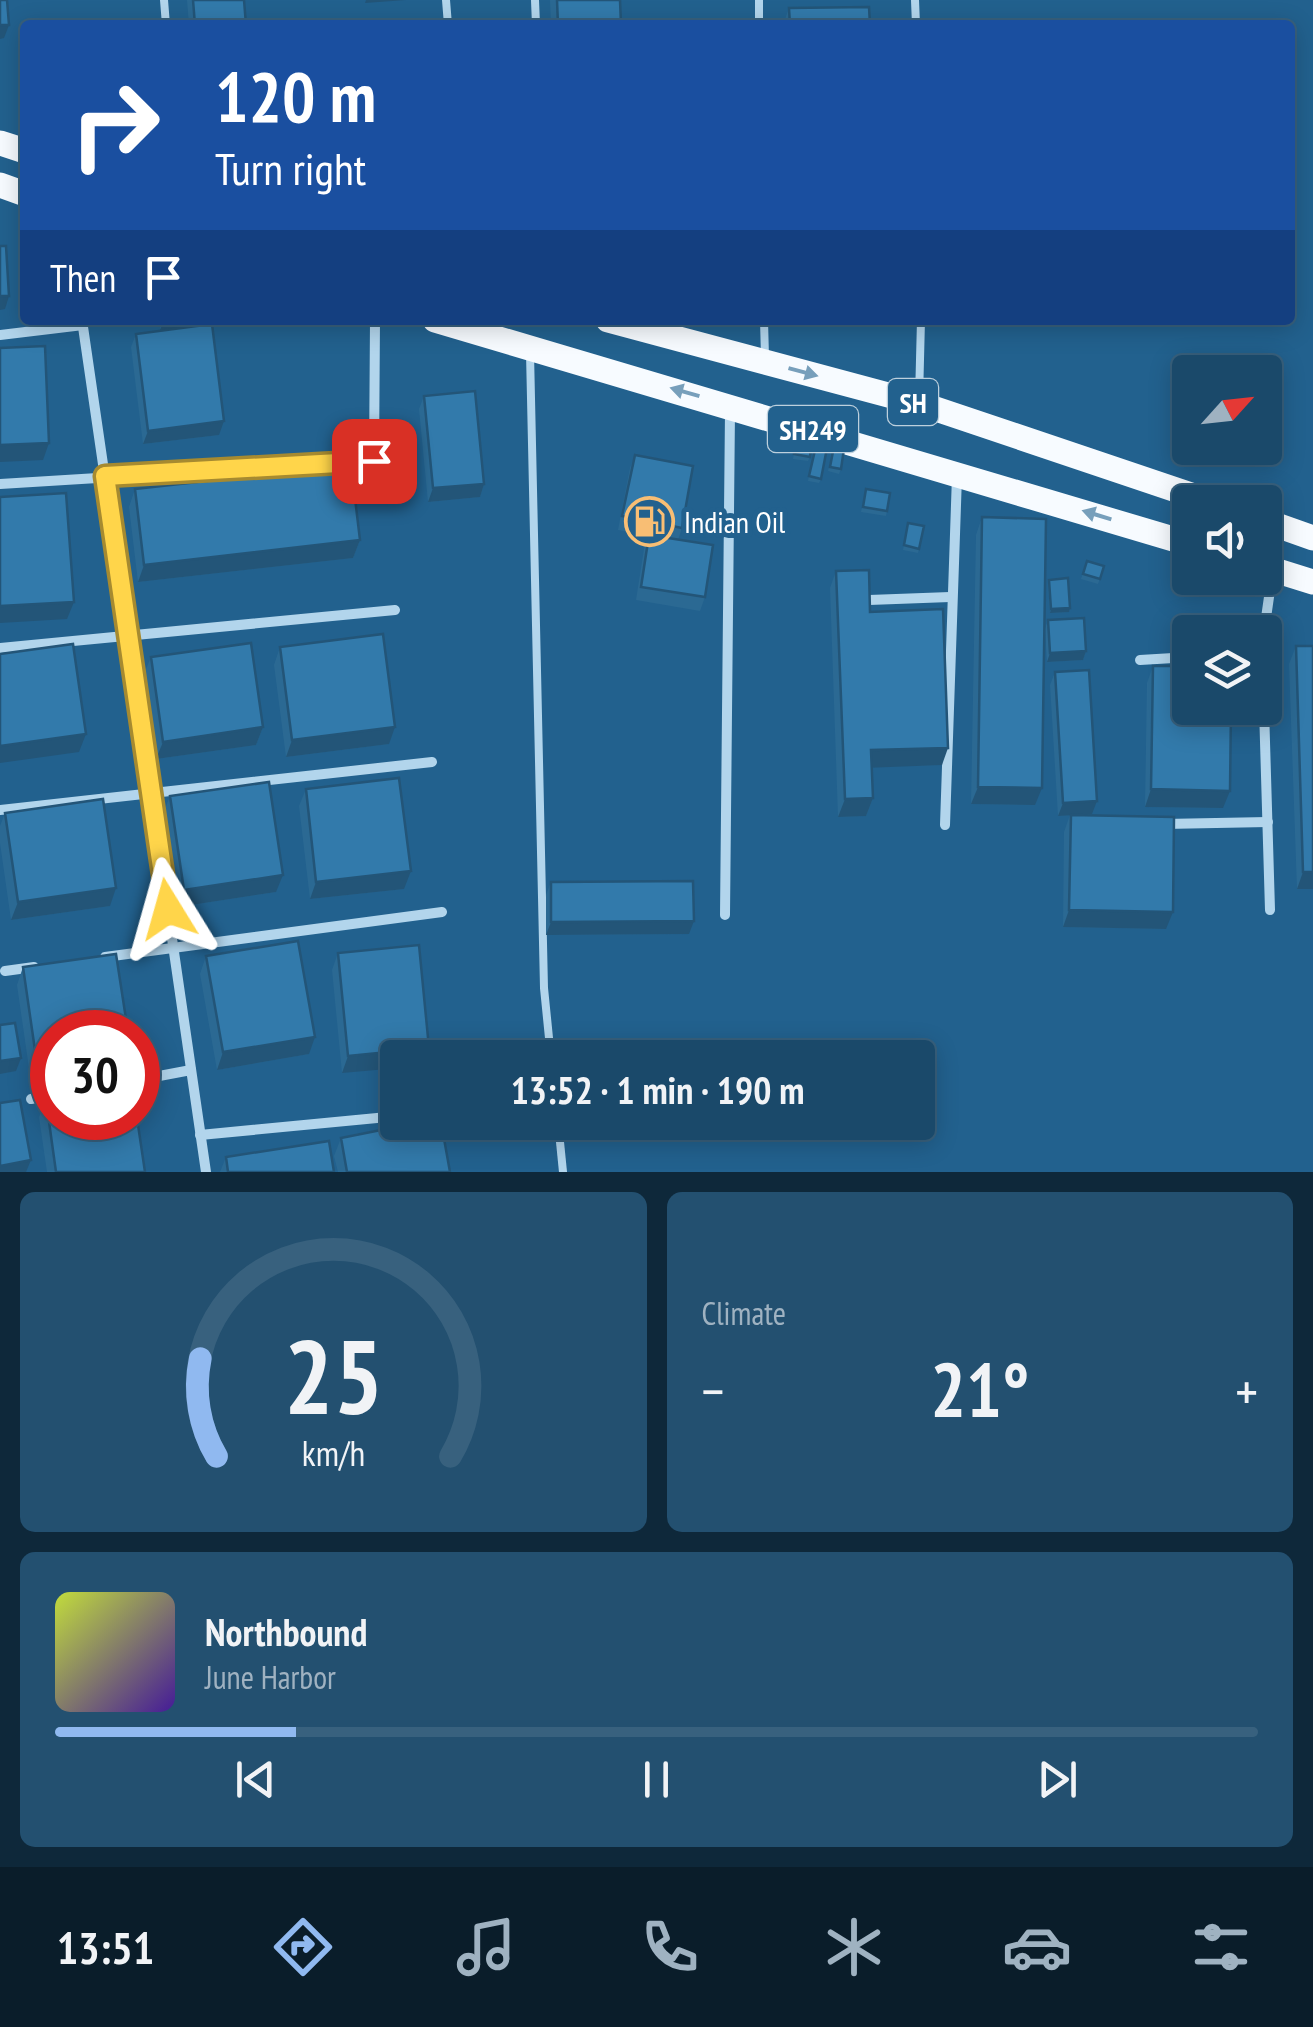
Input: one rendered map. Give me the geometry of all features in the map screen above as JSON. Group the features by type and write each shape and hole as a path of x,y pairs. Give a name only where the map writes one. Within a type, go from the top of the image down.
{"main road":[{"name":"SH249","path":"451,325 1172,538"},
{"name":"SH","path":"627,325 918,403 1172,489"},
{"path":"1282,527 1313,538"},
{"path":"1282,572 1313,582"}],"street":[{"path":"0,335 64,325"},
{"path":"83,325 206,1172"},
{"path":"0,484 374,461 375,325"},
{"path":"725,915 731,405"},
{"path":"945,824 957,472"},
{"path":"868,600 950,598"},
{"path":"0,648 395,610"},
{"path":"1140,660 1172,658"},
{"path":"1265,725 1270,910"},
{"path":"0,810 432,762"},
{"path":"1150,824 1268,822"},
{"path":"98,958 442,912"},
{"path":"5,971 42,966"},
{"path":"160,1076 191,1070"},
{"path":"200,1135 380,1118"}],"lane":[{"path":"764,325 765,362"},
{"path":"918,403 921,325"},
{"path":"530,348 544,988 549,1040"},
{"path":"560,1140 563,1172"}],"building":[{"path":"0,0 7,0 9,25 0,25"},
{"path":"193,0 244,0 246,20 195,20"},
{"path":"557,0 620,0 621,20 558,20"},
{"path":"869,7 870,20 790,20 789,8"},
{"path":"0,246 6,246 9,296 0,296"},
{"path":"212,325 224,421 148,431 136,334"},
{"path":"45,346 49,443 0,445 0,348"},
{"path":"475,391 484,484 433,488 424,396"},
{"path":"798,430 813,432 810,457 794,454"},
{"path":"835,441 845,442 841,469 830,467"},
{"path":"816,446 827,448 821,479 809,476"},
{"path":"635,455 693,466 682,528 622,516"},
{"path":"351,465 360,540 144,565 135,489"},
{"path":"866,489 890,493 887,511 863,507"},
{"path":"66,493 74,602 0,606 0,497"},
{"path":"982,517 1046,519 1042,788 978,787"},
{"path":"908,523 924,526 919,549 904,545"},
{"path":"649,535 713,545 705,597 641,587"},
{"path":"1087,561 1104,566 1100,579 1083,574"},
{"path":"869,570 870,612 943,609 948,748 871,750 873,798 845,799 836,571"},
{"path":"1068,578 1070,608 1051,609 1049,580"},
{"path":"1084,618 1086,651 1050,653 1048,620"},
{"path":"383,634 395,727 292,740 280,647"},
{"path":"251,643 263,727 163,742 151,657"},
{"path":"73,644 86,734 0,746 0,654"},
{"path":"1296,646 1313,646 1313,872 1303,872"},
{"path":"1153,666 1172,666 1172,725 1231,725 1230,791 1151,789"},
{"path":"1089,670 1097,801 1063,803 1055,672"},
{"path":"399,778 411,871 316,882 306,789"},
{"path":"269,782 283,875 184,890 170,796"},
{"path":"103,799 116,888 18,902 5,813"},
{"path":"1071,815 1174,817 1173,912 1069,910"},
{"path":"693,881 694,921 551,922 551,882"},
{"path":"298,941 315,1037 223,1052 206,956"},
{"path":"419,945 428,1040 380,1040 380,1053 348,1056 338,953"},
{"path":"116,954 125,1010 30,1010 30,1016 23,967"},
{"path":"15,1023 21,1058 0,1061 0,1025"},
{"path":"20,1100 31,1160 0,1166 0,1103"},
{"path":"380,1130 380,1140 444,1140 450,1172 347,1172 341,1138"},
{"path":"52,1140 140,1140 145,1172 56,1172"},
{"path":"329,1141 334,1172 228,1172 226,1157"}],"place":[{"name":"Indian Oil","path":"649,521"}],"route":[{"path":"168,909 105,476 374,461"}]}
